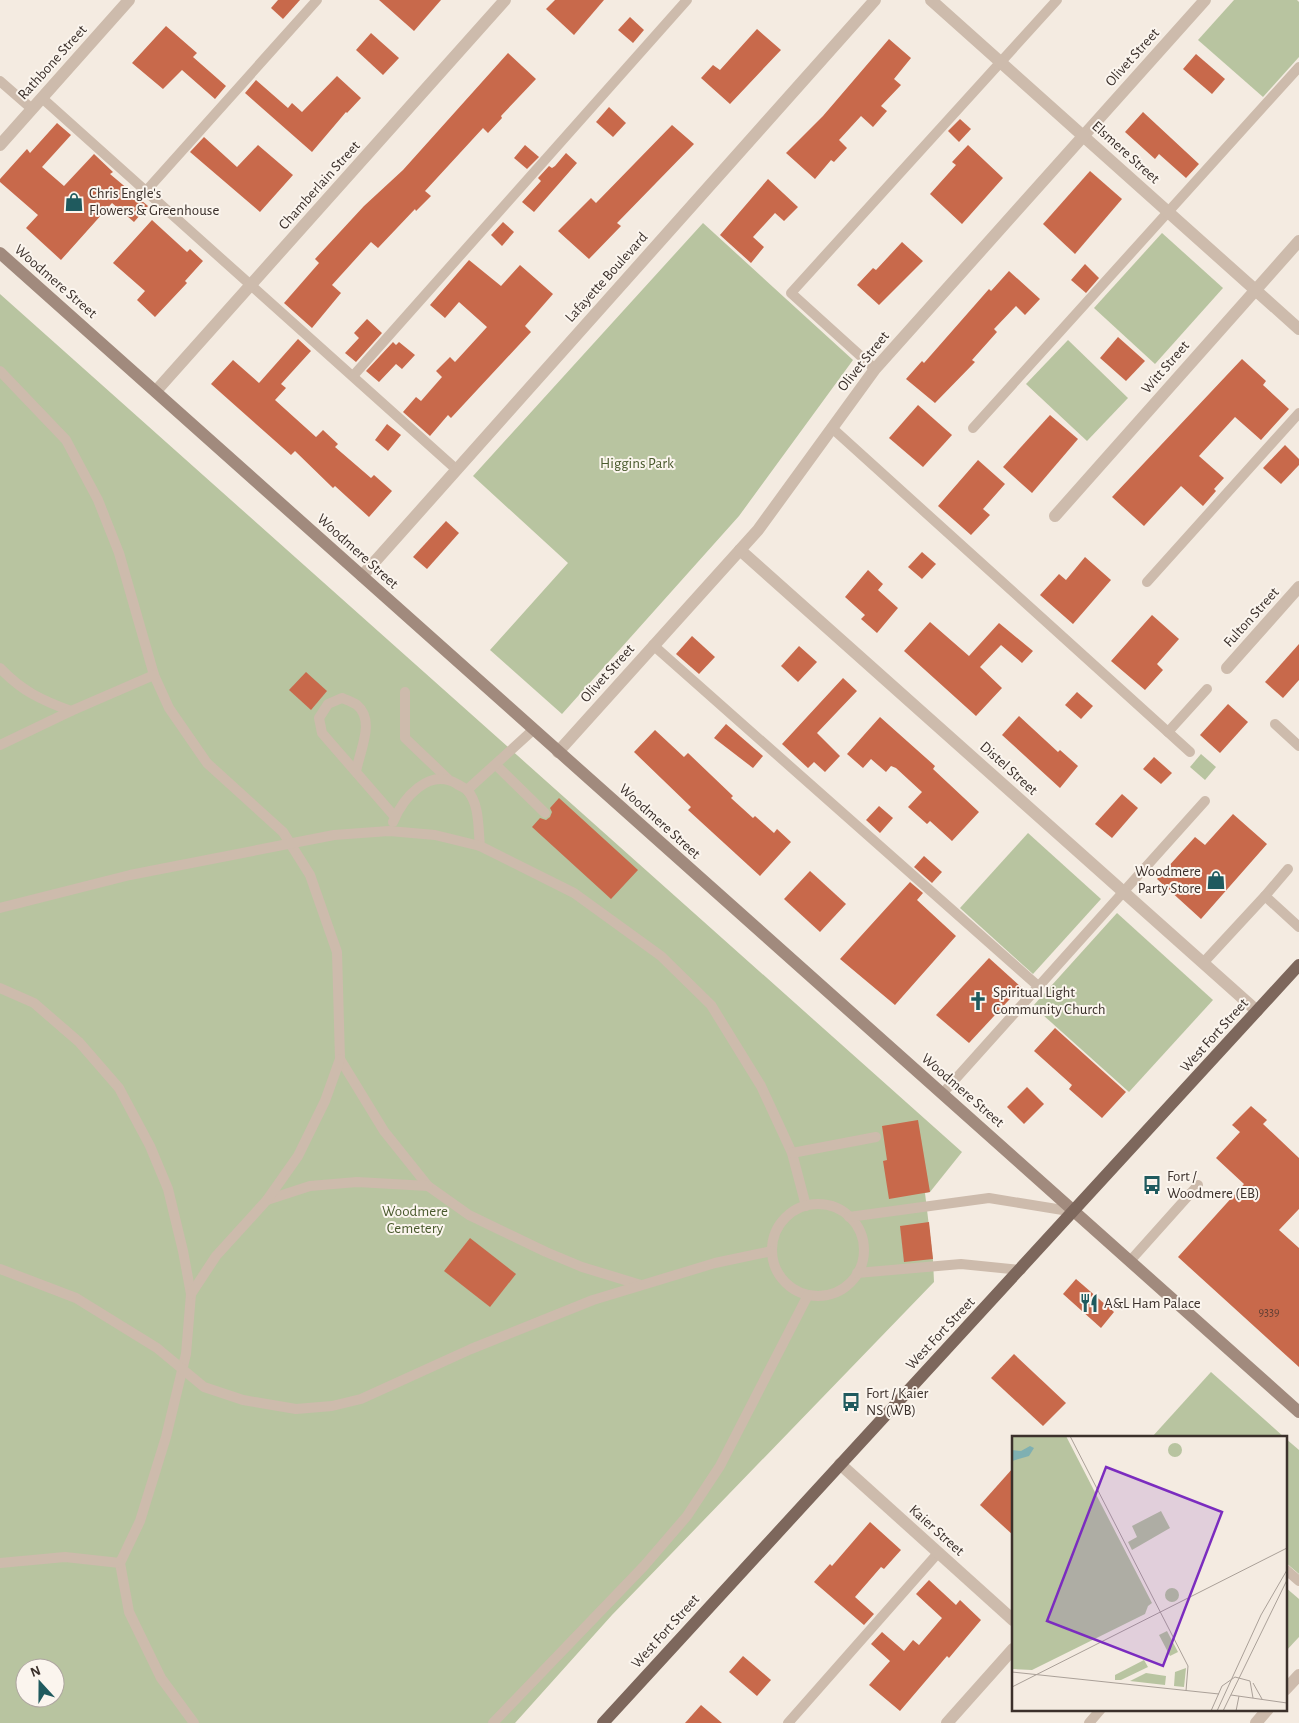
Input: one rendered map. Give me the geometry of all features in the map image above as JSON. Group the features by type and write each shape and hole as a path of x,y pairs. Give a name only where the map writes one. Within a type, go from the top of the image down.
{"main road":[{"name":"West Fort Street","path":"603,1723 840,1464 1075,1212 1299,965"}],"street":[{"name":"Rathbone Street","path":"0,145 129,0"},
{"name":"Chamberlain Street","path":"156,392 505,0"},
{"name":"Lafayette Boulevard","path":"362,576 875,0"},
{"name":"Elsmere Street","path":"931,0 1299,330"},
{"name":"Olivet Street","path":"558,752 758,530 875,370 1205,0"},
{"name":"Witt Street","path":"1055,516 1299,241"},
{"name":"Woodmere Street","path":"0,253 1299,1412"},
{"name":"Distel Street","path":"740,550 1257,1011"},
{"name":"Fulton Street","path":"1227,668 1299,587"},
{"name":"Kaier Street","path":"840,1464 1012,1619"},
{"path":"946,1723 1012,1650"},
{"path":"1286,1689 1299,1675"},
{"path":"1256,1723 1267,1710"}],"lane":[{"path":"146,191 317,0"},
{"path":"352,376 687,0"},
{"path":"875,370 791,293 1057,0"},
{"path":"972,428 1169,213 1299,67"},
{"path":"0,81 32,109"},
{"path":"42,98 252,284 457,470"},
{"path":"0,371 66,440 98,500 118,553 154,675 169,708 207,763 283,832 291,843 310,874 337,952 340,1059 325,1101 298,1156 267,1200 216,1256 191,1294"},
{"path":"1147,582 1299,413"},
{"path":"832,428 1190,752"},
{"path":"654,645 1038,986"},
{"path":"0,668 22,689 42,700 70,711"},
{"path":"0,745 70,711 154,675"},
{"path":"1168,732 1207,690"},
{"path":"404,692 405,738 448,779 467,790 476,810 480,846"},
{"path":"356,772 365,738 365,720 357,705 342,698 328,704 319,718 322,734 395,817"},
{"path":"1275,724 1299,746"},
{"path":"467,790 533,730"},
{"path":"496,765 545,813"},
{"path":"389,830 400,806 422,783 448,779"},
{"path":"942,1094 1123,890 1205,801"},
{"path":"0,908 130,874 334,835 389,830 435,835 480,846 579,896 660,956 711,1005 761,1086 792,1153 806,1206"},
{"path":"1203,963 1288,869"},
{"path":"1264,896 1299,927"},
{"path":"0,988 34,1004 78,1042 119,1088 150,1146 168,1189 191,1294 182,1369 166,1437 140,1521 120,1563 129,1612 162,1678 194,1723"},
{"path":"340,1059 384,1131 428,1186 469,1215 510,1236 582,1267 641,1285"},
{"path":"792,1153 876,1137"},
{"path":"267,1200 310,1186 357,1182 428,1186"},
{"path":"1130,1261 1198,1185"},
{"path":"849,1217 989,1198 1075,1212"},
{"path":"814,1204 830,1206 849,1217 855,1223 862,1236 864,1251 857,1273 842,1289 828,1295 808,1295 799,1293 786,1284 777,1273 772,1243 777,1228 786,1216 814,1204"},
{"path":"0,1268 76,1298 158,1348 204,1387 243,1400 296,1409 332,1406 387,1388 471,1349 593,1300 715,1262 772,1251"},
{"path":"857,1273 961,1264 1021,1270"},
{"path":"493,1723 644,1566 687,1516 720,1466 808,1295"},
{"path":"788,1723 938,1553"},
{"path":"0,1563 65,1557 120,1563"},
{"path":"1286,1570 1299,1581"},
{"path":"1089,1723 1100,1710"}],"green space":[{"path":"1234,0 1297,0 1299,2 1299,57 1263,97 1198,40"},
{"name":"Higgins Park","path":"703,223 853,360 739,516 562,714 490,650 568,563 473,476"},
{"path":"1162,233 1223,288 1155,364 1094,308"},
{"name":"Woodmere Cemetery","path":"0,294 962,1152 930,1192 925,1193 934,1282 612,1615 515,1723 0,1723"},
{"path":"1068,340 1128,398 1087,441 1026,384"},
{"path":"1201,754 1216,767 1205,780 1190,767"},
{"path":"1028,833 1101,899 1033,974 960,908"},
{"path":"1117,913 1213,1000 1129,1092 1033,1006"},
{"path":"1211,1372 1283,1436 1153,1436"},
{"path":"1286,1439 1299,1450 1299,1574 1286,1563"},
{"path":"1286,1588 1299,1599 1299,1637 1286,1651"}],"building":[{"path":"278,0 300,0 283,19 271,8"},
{"path":"379,0 441,0 414,31"},
{"path":"555,0 604,0 574,35 546,9"},
{"path":"630,17 644,30 633,43 618,30"},
{"path":"166,26 197,53 193,57 226,86 215,99 182,70 163,89 132,63"},
{"path":"757,29 781,50 730,104 701,78 713,65 720,70"},
{"path":"371,33 399,58 383,75 356,50"},
{"path":"889,39 911,58 894,79 901,85 881,106 887,111 873,127 861,116 839,140 847,148 834,162 831,160 815,179 786,153 823,116"},
{"path":"508,53 536,79 501,116 502,118 488,133 483,128 425,191 431,196 416,211 415,209 378,248 371,242 332,285 341,293 312,328 284,303 319,263 315,259 364,206 403,170"},
{"path":"1196,54 1225,79 1212,94 1183,69"},
{"path":"337,76 361,98 346,112 312,152 245,93 256,80 288,108 292,103 302,112"},
{"path":"609,107 626,123 613,137 596,122"},
{"path":"1143,112 1199,164 1186,178 1159,154 1155,159 1125,132"},
{"path":"960,119 971,129 959,142 948,131"},
{"path":"57,123 71,135 42,167 64,186 94,154 113,172 110,174 148,206 134,222 112,203 61,260 26,228 38,215 0,182 0,179 27,149 30,153"},
{"path":"672,125 694,144 617,223 621,226 589,259 558,231 591,198 596,203"},
{"path":"204,137 237,167 258,145 293,175 260,212 190,152"},
{"path":"525,145 539,157 527,169 514,158"},
{"path":"968,145 1003,178 962,224 930,194 956,165 952,162"},
{"path":"566,153 577,163 534,212 522,202 541,181 538,178 549,166 552,168 555,166"},
{"path":"1090,171 1122,199 1075,254 1043,224"},
{"path":"768,179 798,207 784,221 775,213 753,237 764,247 751,263 720,235"},
{"path":"152,220 187,252 190,249 203,261 185,281 187,283 155,317 137,300 145,291 113,263"},
{"path":"503,222 514,232 502,246 491,235"},
{"path":"902,242 923,261 879,305 857,285 873,268 876,270"},
{"path":"469,260 501,286 520,265 553,294 525,326 531,332 451,418 448,415 430,436 403,412 416,397 421,401 442,377 436,371 450,357 455,362 487,327 459,302 445,318 430,305"},
{"path":"1085,264 1099,278 1086,293 1071,280"},
{"path":"1009,271 1040,299 1025,315 1016,306 994,329 997,332 972,360 975,362 935,403 906,379 922,361 924,363 989,289 991,291"},
{"path":"367,319 382,333 356,362 345,353 359,338 354,333"},
{"path":"1118,337 1145,361 1126,381 1100,358"},
{"path":"298,339 311,351 281,384 286,388 275,400 316,437 323,430 338,444 335,447 371,478 374,475 392,491 369,517 335,486 333,488 295,451 291,455 211,384 233,360 259,383"},
{"path":"393,342 396,345 399,342 415,355 402,369 396,364 379,382 366,371"},
{"path":"1242,359 1266,381 1263,385 1289,409 1261,440 1235,417 1199,456 1224,478 1214,489 1216,491 1203,506 1181,486 1144,526 1112,497"},
{"path":"918,405 952,435 923,467 889,438"},
{"path":"1050,415 1078,439 1032,493 1003,467"},
{"path":"387,424 401,435 388,451 375,440"},
{"path":"1285,445 1299,459 1299,465 1281,484 1263,468"},
{"path":"978,460 1005,484 983,509 990,515 971,535 938,506"},
{"path":"446,521 459,533 427,569 413,557"},
{"path":"922,552 936,564 922,579 908,567"},
{"path":"1085,557 1111,580 1073,624 1040,595 1059,574 1066,580"},
{"path":"868,570 883,584 878,590 898,608 877,633 861,619 865,615 845,597"},
{"path":"1152,615 1179,639 1157,664 1163,670 1145,690 1111,661"},
{"path":"930,622 969,656 999,623 1033,651 1022,663 1001,645 980,667 1002,688 976,716 904,651"},
{"path":"692,636 715,657 699,674 676,654"},
{"path":"1299,644 1299,680 1283,698 1265,682"},
{"path":"799,646 817,662 798,682 781,666"},
{"path":"306,672 327,691 311,710 289,690"},
{"path":"843,678 857,691 817,733 840,756 825,772 814,762 808,768 782,744"},
{"path":"1077,692 1093,706 1081,719 1065,705"},
{"path":"1228,704 1248,722 1220,753 1200,735"},
{"path":"1019,716 1058,752 1060,750 1078,766 1060,788 1002,735"},
{"path":"880,717 935,766 933,769 979,812 952,841 930,821 927,824 908,807 922,792 896,768 891,766 886,772 871,759 863,768 847,754"},
{"path":"726,724 763,756 753,768 714,738"},
{"path":"655,730 684,757 688,753 753,818 755,816 774,833 777,829 791,842 760,876 688,810 691,807 634,752"},
{"path":"1154,757 1172,773 1161,784 1143,769"},
{"path":"1122,794 1138,808 1112,838 1095,824"},
{"path":"559,798 638,870 611,899 532,827 540,818 546,820 550,817 552,812 550,808"},
{"path":"879,806 893,818 880,833 866,820"},
{"path":"1233,814 1267,844 1201,919 1157,879 1195,837 1205,845"},
{"path":"924,856 942,872 932,883 914,867"},
{"path":"810,871 846,904 820,932 784,899"},
{"path":"910,882 923,893 917,900 956,936 895,1005 840,959"},
{"name":"Spiritual Light Community Church","path":"989,958 1021,987 969,1043 936,1015"},
{"path":"1055,1028 1126,1092 1102,1118 1069,1089 1072,1085 1034,1051"},
{"path":"1027,1087 1044,1104 1024,1124 1007,1107"},
{"path":"1251,1106 1267,1120 1263,1124 1299,1158 1299,1209 1279,1230 1299,1248 1299,1367 1178,1257 1244,1184 1216,1158 1240,1132 1232,1125"},
{"path":"918,1120 930,1192 889,1199 883,1161 887,1160 882,1126"},
{"path":"929,1222 933,1259 904,1262 900,1226"},
{"path":"470,1238 516,1274 490,1307 444,1271"},
{"name":"A&L Ham Palace","path":"1076,1279 1114,1312 1101,1328 1063,1294"},
{"path":"1014,1354 1066,1403 1043,1426 991,1378"},
{"path":"1012,1469 1012,1534 980,1505"},
{"path":"870,1522 901,1550 884,1569 881,1567 855,1597 874,1614 864,1625 814,1582 830,1564 832,1566"},
{"path":"929,1580 956,1605 960,1600 981,1620 900,1711 869,1685 890,1661 871,1644 882,1632 904,1651 913,1640 919,1645 942,1618 916,1594"},
{"path":"743,1656 771,1680 757,1696 729,1672"},
{"path":"701,1705 722,1723 685,1723"}],"place":[{"name":"Chris Engle's Flowers & Greenhouse","path":"74,202"},
{"name":"Woodmere Party Store","path":"1216,880"},
{"name":"Spiritual Light Community Church","path":"978,1001"},
{"name":"Fort / Woodmere (EB)","path":"1152,1185"},
{"name":"A&L Ham Palace","path":"1089,1303"},
{"name":"Fort / Kaier NS (WB)","path":"851,1402"}]}
